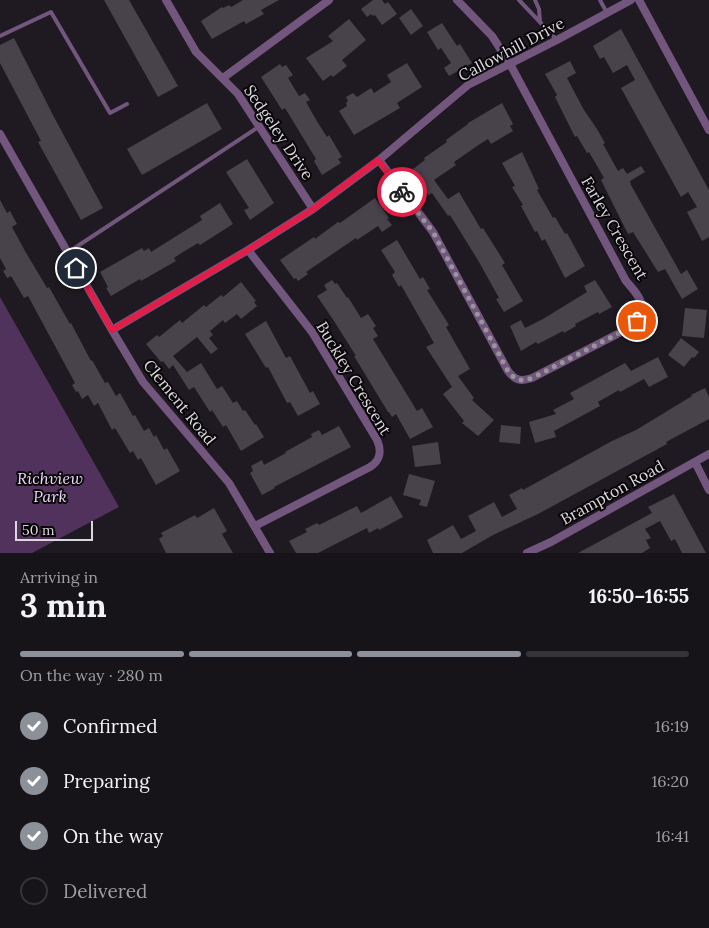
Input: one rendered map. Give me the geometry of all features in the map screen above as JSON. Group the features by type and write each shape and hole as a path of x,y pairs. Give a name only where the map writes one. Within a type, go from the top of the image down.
{"street":[{"name":"Sedgeley Drive","path":"166,0 196,52 238,94 313,209"},
{"path":"223,78 329,0"},
{"path":"457,0 492,36 510,64"},
{"name":"Callowhill Drive","path":"112,330 248,250 313,209 378,160 468,85 631,0"},
{"path":"639,0 709,130"},
{"name":"Farley Crescent","path":"378,160 433,232 513,378 525,381 532,378 631,327 641,314 642,308 639,297 626,281 510,64"},
{"name":"Clement Road","path":"0,134 143,382 229,483 270,553"},
{"name":"Buckley Crescent","path":"248,250 322,346 377,440 380,451 376,462 370,467 255,526"},
{"name":"Brampton Road","path":"528,553 709,454"},
{"path":"695,462 709,490"}],"lane":[{"path":"519,0 557,40"},
{"path":"535,0 539,8 540,22"},
{"path":"600,0 607,13"},
{"path":"0,36 51,12 110,113 127,104"},
{"path":"67,253 260,126"}],"green space":[{"name":"Richview Park","path":"0,297 119,507 32,553 0,553"}],"building":[{"path":"104,0 129,0 178,86 158,97"},
{"path":"243,0 279,0 261,10 264,14 246,24 244,21 212,39 201,21 222,7 229,5 231,7"},
{"path":"373,0 382,0 385,4 388,2 397,14 382,25 375,15 371,14 367,17 361,9"},
{"path":"411,9 423,26 411,35 399,18"},
{"path":"349,19 366,40 342,60 347,66 333,77 331,75 323,81 306,58 333,41 328,36"},
{"path":"442,23 457,46 460,44 472,63 449,76 444,68 451,63 441,48 438,50 427,32"},
{"path":"621,29 709,190 709,237 702,241 687,212 697,207 688,192 681,197 621,88 635,80 627,65 613,73 604,57 600,59 593,46"},
{"path":"14,38 103,208 81,220 38,142 41,141 0,63 0,45"},
{"path":"570,61 576,73 567,78 605,143 603,144 618,171 623,168 627,174 641,166 645,172 630,181 631,185 681,274 687,270 698,289 682,299 665,269 658,272 633,232 628,234 601,180 604,178 589,152 587,153 577,136 575,137 555,97 557,95 545,74"},
{"path":"407,63 422,87 397,103 400,108 354,135 339,111 347,106 346,103 348,101 346,97 353,93 357,97 371,88 374,93 391,82 387,75"},
{"path":"280,64 282,67 286,65 293,75 288,78 299,96 305,93 310,100 306,102 327,137 329,135 342,157 338,159 341,163 322,175 314,161 316,159 285,108 282,110 261,77"},
{"path":"207,103 222,129 142,175 127,149"},
{"path":"502,103 513,124 510,126 513,131 491,144 488,139 454,162 456,165 434,180 448,199 459,192 481,229 483,228 505,263 502,265 523,301 504,312 496,299 499,298 479,262 450,215 448,216 432,193 429,195 425,191 423,193 408,173 468,123"},
{"path":"522,152 539,189 537,190 553,218 555,217 565,234 567,233 585,266 565,278 545,239 542,241 537,231 535,232 521,206 523,205 512,187 515,186 502,163"},
{"path":"247,159 274,203 250,220 244,210 249,208 226,172"},
{"path":"375,198 392,225 382,232 378,226 357,240 356,238 306,272 308,274 298,281 296,278 294,279 280,260 314,237 315,239 338,222 340,223"},
{"path":"0,200 7,213 10,211 17,224 12,227 25,251 71,323 105,383 108,382 116,396 120,393 144,431 149,428 154,437 156,435 164,450 167,448 180,471 156,485 141,458 138,460 133,451 130,453 115,428 112,430 98,403 94,406 88,395 82,399 78,391 76,392 72,385 75,383 28,296 24,298 11,276 7,278 3,271 6,269 0,258"},
{"path":"220,203 233,224 200,245 198,243 183,252 174,258 176,261 111,296 100,272 142,248 144,251 149,248 151,252 202,220 200,216"},
{"path":"397,240 420,279 423,277 430,289 427,290 449,325 446,327 470,369 458,376 474,398 472,400 494,420 478,436 462,423 464,421 443,394 452,387 426,347 434,343 401,285 399,287 392,275 395,272 381,250"},
{"path":"332,280 335,284 337,283 348,297 361,318 368,314 376,326 373,328 378,336 373,339 417,411 422,408 433,427 410,439 396,414 392,417 388,412 354,356 356,356 317,296 327,290 324,285"},
{"path":"595,280 612,307 575,324 576,326 564,333 563,331 538,344 536,342 521,351 510,326 521,320 525,328 543,319 587,292 584,286"},
{"path":"241,282 256,301 254,302 257,306 241,319 237,314 225,323 223,320 210,331 213,335 209,338 218,349 211,354 197,337 173,356 187,372 201,363 217,389 222,386 233,403 237,401 243,411 245,410 256,424 264,437 241,451 226,425 223,427 212,410 210,412 194,387 189,390 173,365 169,369 146,344 157,335 159,337 180,320 182,323 204,305 206,307 221,295 223,297"},
{"path":"685,308 707,310 704,338 682,336"},
{"path":"266,321 286,358 290,356 310,393 313,391 320,404 298,416 290,402 287,403 268,367 266,368 245,334"},
{"path":"681,338 699,352 684,367 668,355"},
{"path":"658,357 668,377 649,387 644,379 620,392 619,390 598,402 600,406 554,431 556,437 535,443 529,422 556,414 553,410 574,399 570,393 625,363 631,371"},
{"path":"705,388 709,397 709,419 538,514 493,535 462,553 433,553 427,540 453,525 461,539 476,531 468,516 494,502 502,517 517,509 509,495 522,488 523,490 612,441 636,430"},
{"path":"501,425 521,427 520,444 499,442"},
{"path":"339,426 351,447 262,495 250,473 253,471 251,466 262,460 264,465 312,437 311,434 319,430 322,435"},
{"path":"438,442 441,464 415,467 412,446"},
{"path":"409,474 435,481 427,507 419,505 421,500 403,495"},
{"path":"674,494 706,553 682,553 675,539 671,541 660,521 645,529 651,538 646,540 650,548 642,553 578,553 652,513 648,507"},
{"path":"391,496 403,517 379,530 378,528 369,533 367,528 318,553 296,553 289,541 307,532 305,529 317,523 319,525 357,506 361,513"},
{"path":"214,508 227,531 222,534 233,553 166,553 159,539 163,536 161,533 195,515 197,518"}],"way so far":[{"path":"402,192 433,232 513,378 525,381 532,378 631,327 637,321"}],"route":[{"path":"76,268 112,330 248,250 313,209 378,160 402,192"}]}
